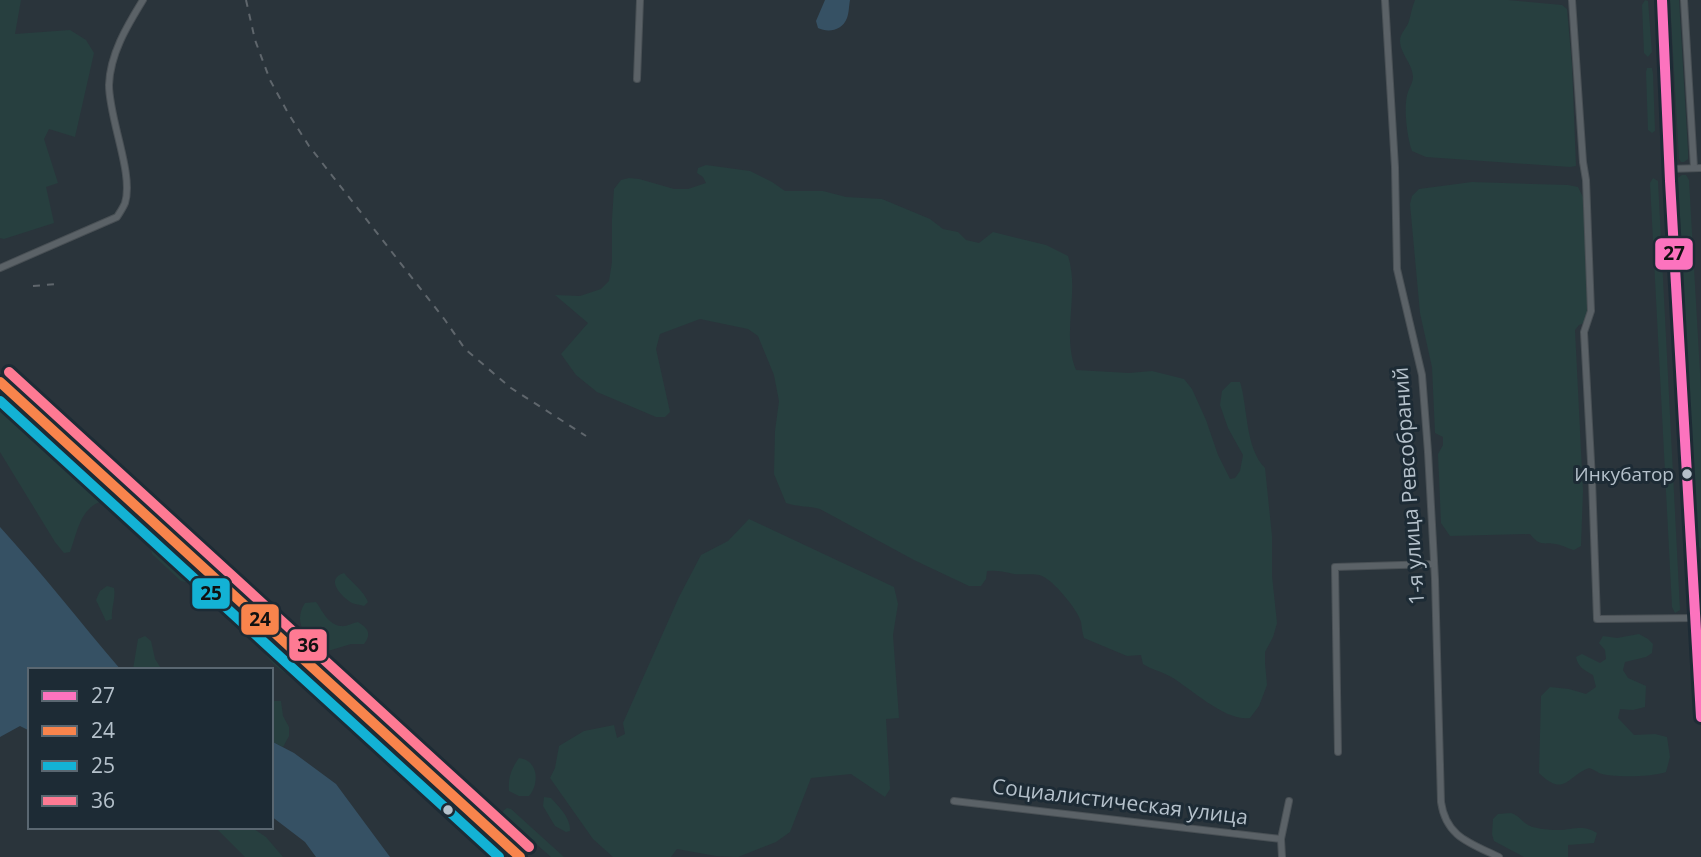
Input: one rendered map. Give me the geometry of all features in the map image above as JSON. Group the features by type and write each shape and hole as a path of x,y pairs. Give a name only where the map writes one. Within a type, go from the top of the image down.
{"main road":[{"path":"1662,0 1669,169 1700,661 1701,716"},
{"path":"0,382 520,857"}],"street":[{"path":"0,268 117,217 124,205 127,193 125,172 109,86 111,68 119,43 143,0"},
{"path":"637,79 640,0"},
{"name":"1-я улица Ревсобраний","path":"1385,0 1395,167 1397,269 1422,375 1434,564 1442,810 1446,823 1454,832 1499,857"},
{"path":"1569,0 1586,180 1591,311 1584,332 1597,619 1696,618"},
{"path":"1669,169 1697,168 1684,0 1692,0"},
{"path":"1338,752 1335,567 1434,564"},
{"name":"Социалистическая улица","path":"954,801 1281,839"},
{"path":"1282,857 1281,839 1289,801"}],"green space":[{"path":"0,0 21,0 15,34 70,30 86,40 94,53 75,137 49,129 44,139 58,183 46,187 54,223 4,239 0,238"},
{"path":"1415,0 1508,0 1562,5 1567,9 1576,166 1426,157 1412,151 1407,130 1406,105 1413,76 1400,41"},
{"path":"1645,0 1648,1 1652,52 1648,57 1644,53 1642,5"},
{"path":"1670,0 1679,0 1688,151 1688,159 1684,162 1679,159"},
{"path":"1647,68 1652,68 1653,74 1655,131 1652,133 1648,130"},
{"path":"706,165 750,171 785,191 823,191 846,197 882,199 930,219 943,229 958,232 966,240 979,243 993,232 1046,245 1068,256 1072,284 1070,342 1076,370 1129,373 1152,371 1184,379 1192,389 1230,479 1235,478 1240,471 1243,455 1228,428 1220,405 1222,391 1231,382 1240,382 1250,439 1265,468 1277,623 1265,652 1267,685 1259,706 1250,718 1241,718 1221,710 1173,678 1143,664 1141,655 1127,656 1084,638 1081,622 1071,603 1042,576 987,571 981,586 969,586 914,560 820,509 786,503 774,474 779,401 774,375 758,336 748,329 700,319 660,334 656,349 670,412 665,417 656,417 597,392 576,375 561,354 588,323 555,295 580,296 601,289 609,281 614,189 621,180 629,178 674,189 688,189 706,183 697,173 698,168"},
{"path":"1686,175 1689,180 1701,390 1701,549 1698,546 1690,419 1678,178"},
{"path":"1653,178 1658,181 1680,610 1675,613 1672,607 1650,183"},
{"path":"1472,182 1568,185 1578,187 1584,199 1588,259 1587,315 1584,323 1575,330 1583,491 1581,546 1574,550 1539,542 1530,534 1450,536 1441,523 1438,454 1443,445 1443,437 1435,433 1432,367 1420,313 1410,204 1412,196 1419,189"},
{"path":"0,396 144,526 148,533 145,538 139,538 102,501 84,515 70,552 64,553 0,452"},
{"path":"749,519 894,587 898,604 893,635 899,718 886,719 890,789 885,797 851,774 811,778 790,832 776,842 738,857 677,849 671,857 613,857 593,839 550,778 555,768 559,746 584,731 614,725 617,738 625,734 623,723 679,597 701,555 728,541"},
{"path":"159,544 191,575 190,583 181,581 152,554 151,549"},
{"path":"344,573 366,598 368,602 364,606 352,603 337,588 335,579"},
{"path":"107,586 114,588 114,596 112,619 106,621 96,600 100,591"},
{"path":"316,602 332,623 345,626 358,622 364,627 368,634 364,644 351,644 328,651 314,642 304,632 300,618 305,603"},
{"path":"1639,634 1653,644 1652,653 1625,662 1623,670 1628,678 1646,686 1645,707 1620,709 1618,718 1634,735 1655,734 1667,737 1670,757 1666,772 1622,776 1605,775 1589,768 1560,785 1548,780 1539,773 1541,696 1550,687 1586,694 1596,687 1593,675 1580,666 1576,657 1582,654 1600,663 1606,659 1605,650 1599,643 1603,636 1617,638"},
{"path":"145,636 151,641 155,659 161,668 133,668 138,639"},
{"path":"261,638 295,667 296,675 292,677 272,662 258,642"},
{"path":"281,701 283,716 289,727 289,736 283,747 273,742 273,702"},
{"path":"519,758 530,763 535,773 535,785 529,796 519,796 509,791 511,774"},
{"path":"544,797 551,798 564,813 570,831 566,832 555,826 543,806"},
{"path":"507,808 564,857 551,857 502,814"},
{"path":"1511,813 1536,828 1582,828 1597,833 1594,843 1568,845 1568,857 1524,857 1494,841 1493,819 1498,814"},
{"path":"217,829 254,829 266,837 283,857 245,857"}],"water":[{"path":"825,0 850,0 845,22 834,30 818,28 816,21"},
{"path":"0,527 119,668 28,668 28,730 20,726 0,737"},
{"path":"273,742 294,753 336,784 390,857 316,857 305,842 273,818"}],"railway":[{"path":"246,0 255,40 270,80 288,113 309,146 465,349 511,388 586,436"},
{"path":"33,286 57,284"}],"transit line":[{"name":"27","path":"1662,0 1701,717"},
{"name":"36","path":"9,372 529,847"},
{"name":"24","path":"0,382 520,857"},
{"name":"25","path":"0,401 499,857"}],"place":[{"name":"Инкубатор","path":"1687,474"}]}
